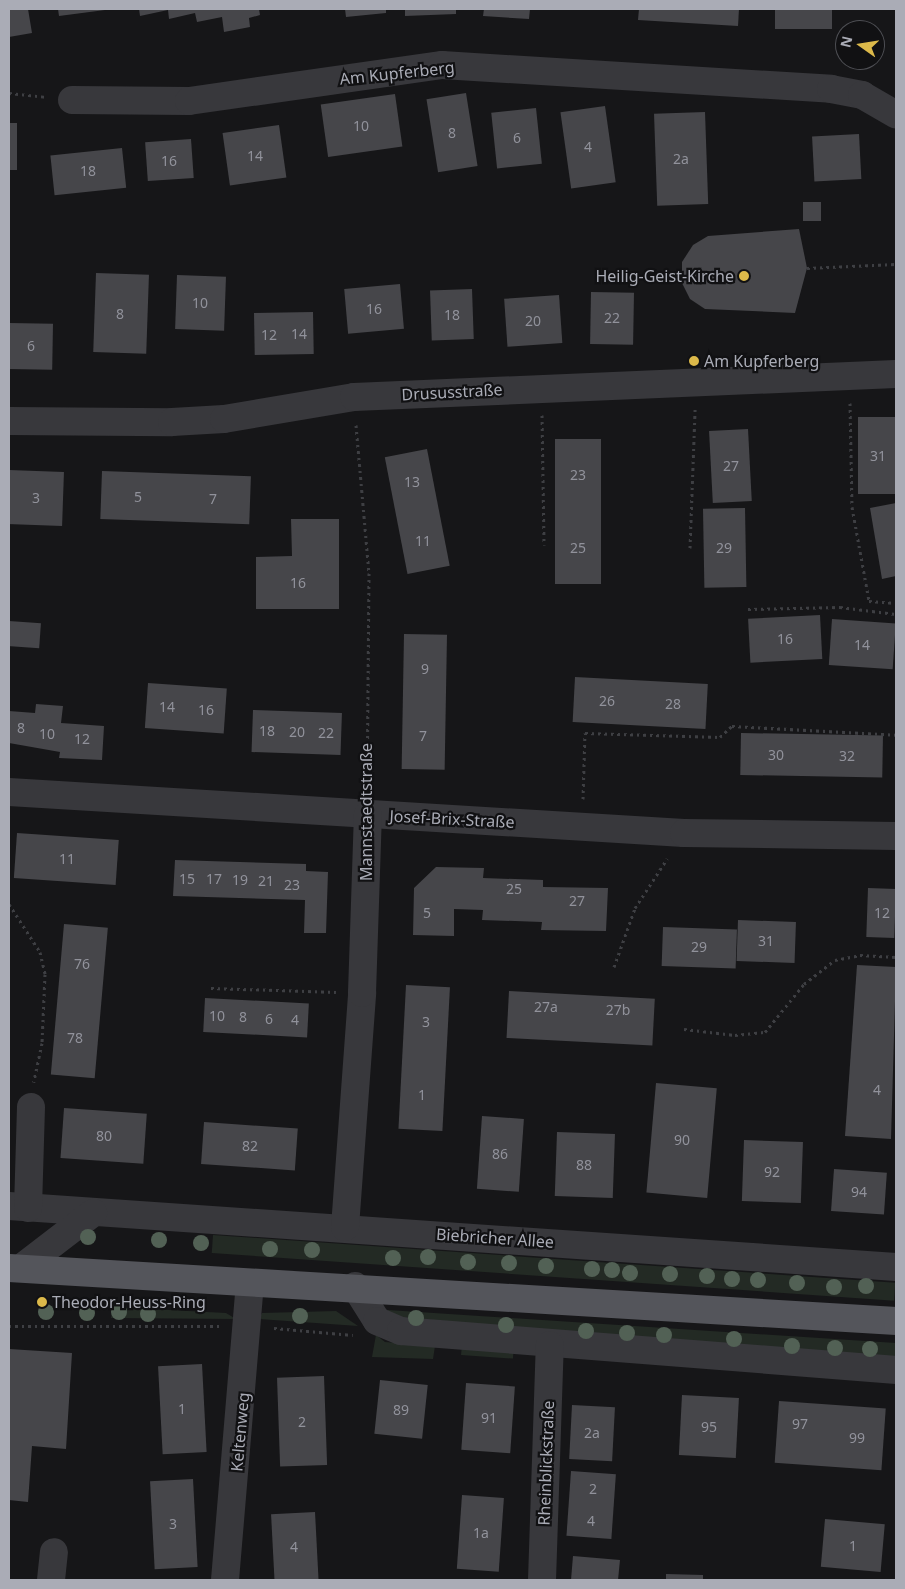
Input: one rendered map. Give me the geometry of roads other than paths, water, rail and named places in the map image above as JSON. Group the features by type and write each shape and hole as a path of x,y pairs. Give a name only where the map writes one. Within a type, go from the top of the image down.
{"main road":[{"path":"15,1268 250,1284 355,1286 896,1321"}],"street":[{"name":"Am Kupferberg","path":"72,100 189,100 442,66 831,88 862,95 896,115"},
{"name":"Drususstraße","path":"9,421 215,420 354,396 896,374"},
{"name":"Josef-Brix-Straße","path":"9,792 684,833 896,836"},
{"name":"Mannstaedtstraße","path":"345,1227 362,993 368,815"},
{"path":"18,1207 31,1107"},
{"name":"Biebricher Allee","path":"18,1207 345,1227 896,1267"},
{"path":"15,1268 93,1213"},
{"name":"Keltenweg","path":"225,1580 250,1284"},
{"path":"355,1286 369,1311 387,1328 550,1345 896,1370"},
{"name":"Rheinblickstraße","path":"542,1580 550,1345"},
{"path":"51,1580 54,1552"}],"place":[{"name":"Heilig-Geist-Kirche","path":"744,276"},
{"name":"Am Kupferberg","path":"694,361"},
{"name":"Theodor-Heuss-Ring","path":"42,1302"}]}
